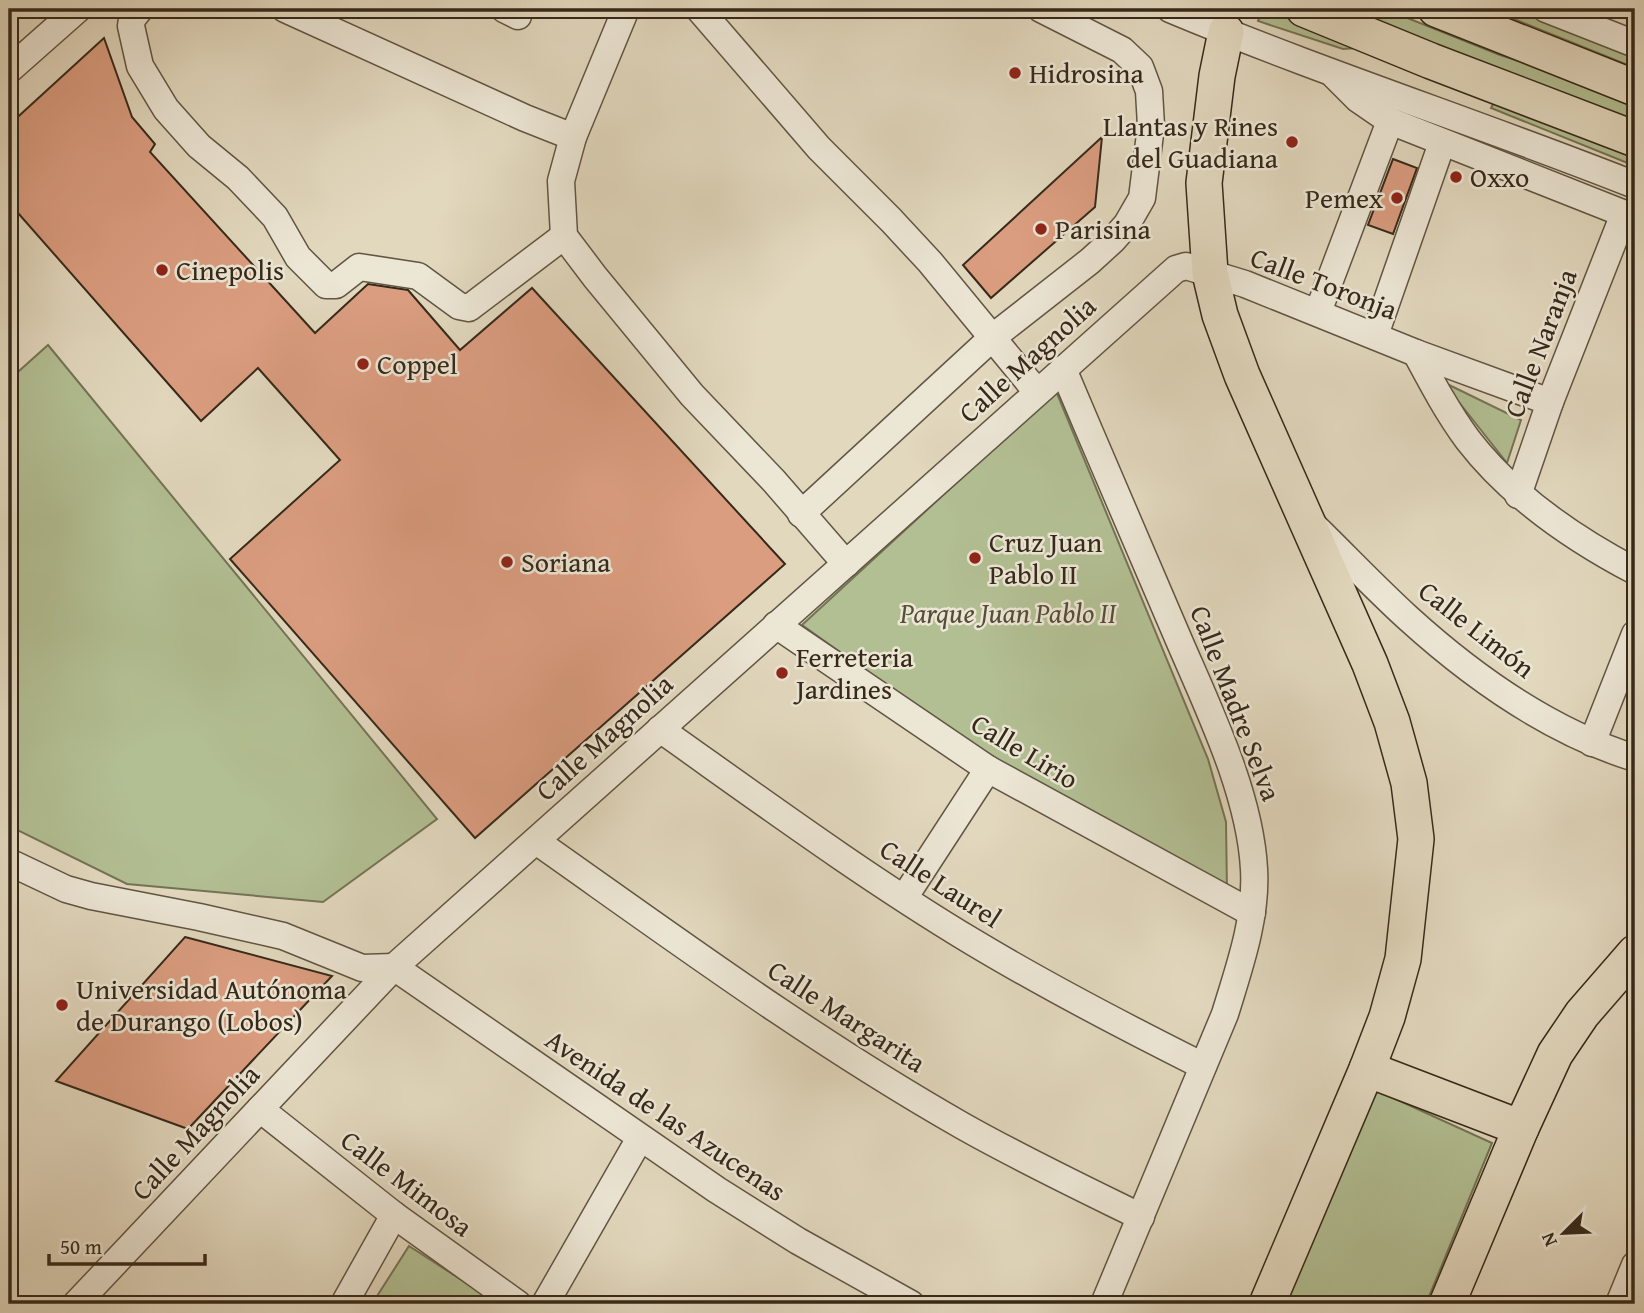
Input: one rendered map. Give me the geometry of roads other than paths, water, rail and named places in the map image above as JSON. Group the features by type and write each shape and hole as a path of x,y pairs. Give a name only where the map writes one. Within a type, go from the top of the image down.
{"main road":[{"path":"1304,9 1635,139"},
{"path":"1436,9 1635,88"},
{"path":"1226,32 1217,76 1204,183 1210,273 1220,315 1242,375 1370,664 1392,722 1409,783 1416,839 1403,959 1387,1017 1267,1304"},
{"path":"1447,1304 1555,1054 1582,1014 1635,953"},
{"path":"1367,1069 1521,1128"}],"street":[{"path":"9,70 78,9"},
{"path":"140,9 131,22 140,66 166,109 199,146 238,178 275,217 298,257 326,285 336,285 359,268 418,276 464,309 473,306 564,236"},
{"path":"285,9 493,104 573,137"},
{"path":"625,9 573,137 561,181 564,236 692,395 775,481 846,564"},
{"path":"699,9 819,148 930,262 1037,392"},
{"path":"801,514 993,337 1113,240 1127,224 1142,198 1152,126 1149,91 1140,67 1122,50 1041,9"},
{"path":"1170,9 1635,185"},
{"path":"1546,9 1635,44"},
{"path":"1331,71 1358,99 1390,121 1630,216"},
{"path":"1318,312 1390,121"},
{"path":"1470,153 1515,138"},
{"path":"1376,335 1442,143"},
{"name":"Calle Naranja","path":"1518,495 1550,402 1630,216"},
{"name":"Calle Magnolia","path":"76,1304 394,967 1176,269 1186,266 1210,273"},
{"name":"Calle Toronja","path":"1210,273 1245,284 1416,353 1550,402"},
{"name":"Calle Toronja","path":"1416,353 1467,439 1518,495 1562,527 1635,571"},
{"name":"Calle Madre Selva","path":"1063,369 1240,789 1252,845 1252,913 1225,1014 1104,1304"},
{"name":"Calle Limón","path":"1304,515 1409,618 1476,673 1546,719 1592,743 1635,758"},
{"name":"Calle Lirio","path":"776,625 988,769 1252,913"},
{"path":"1592,743 1635,634"},
{"name":"Calle Laurel","path":"660,729 777,813 973,942 1076,1001 1203,1066"},
{"path":"904,898 988,769"},
{"name":"Calle Margarita","path":"536,841 730,978 855,1060 961,1125 1141,1217"},
{"path":"9,862 66,889 91,896 283,936 362,968 394,967"},
{"name":"Avenida de las Azucenas","path":"394,967 640,1138 798,1241 911,1304"},
{"name":"Calle Mimosa","path":"260,1109 394,1215 517,1304"},
{"path":"545,1304 640,1138"},
{"path":"344,1304 394,1215"},
{"path":"1619,1304 1634,1271"}],"place":[{"name":"Hidrosina","path":"1015,73"},
{"name":"Llantas y Rines del Guadiana","path":"1292,142"},
{"name":"Oxxo","path":"1456,177"},
{"name":"Pemex","path":"1397,198"},
{"name":"Parisina","path":"1041,229"},
{"name":"Cinepolis","path":"162,270"},
{"name":"Coppel","path":"363,364"},
{"name":"Cruz Juan Pablo II","path":"975,558"},
{"name":"Soriana","path":"507,562"},
{"name":"Ferreteria Jardines","path":"782,673"},
{"name":"Universidad Autónoma de Durango (Lobos)","path":"62,1005"}],"park label":[{"name":"Parque Juan Pablo II","path":"1008,613"}]}
